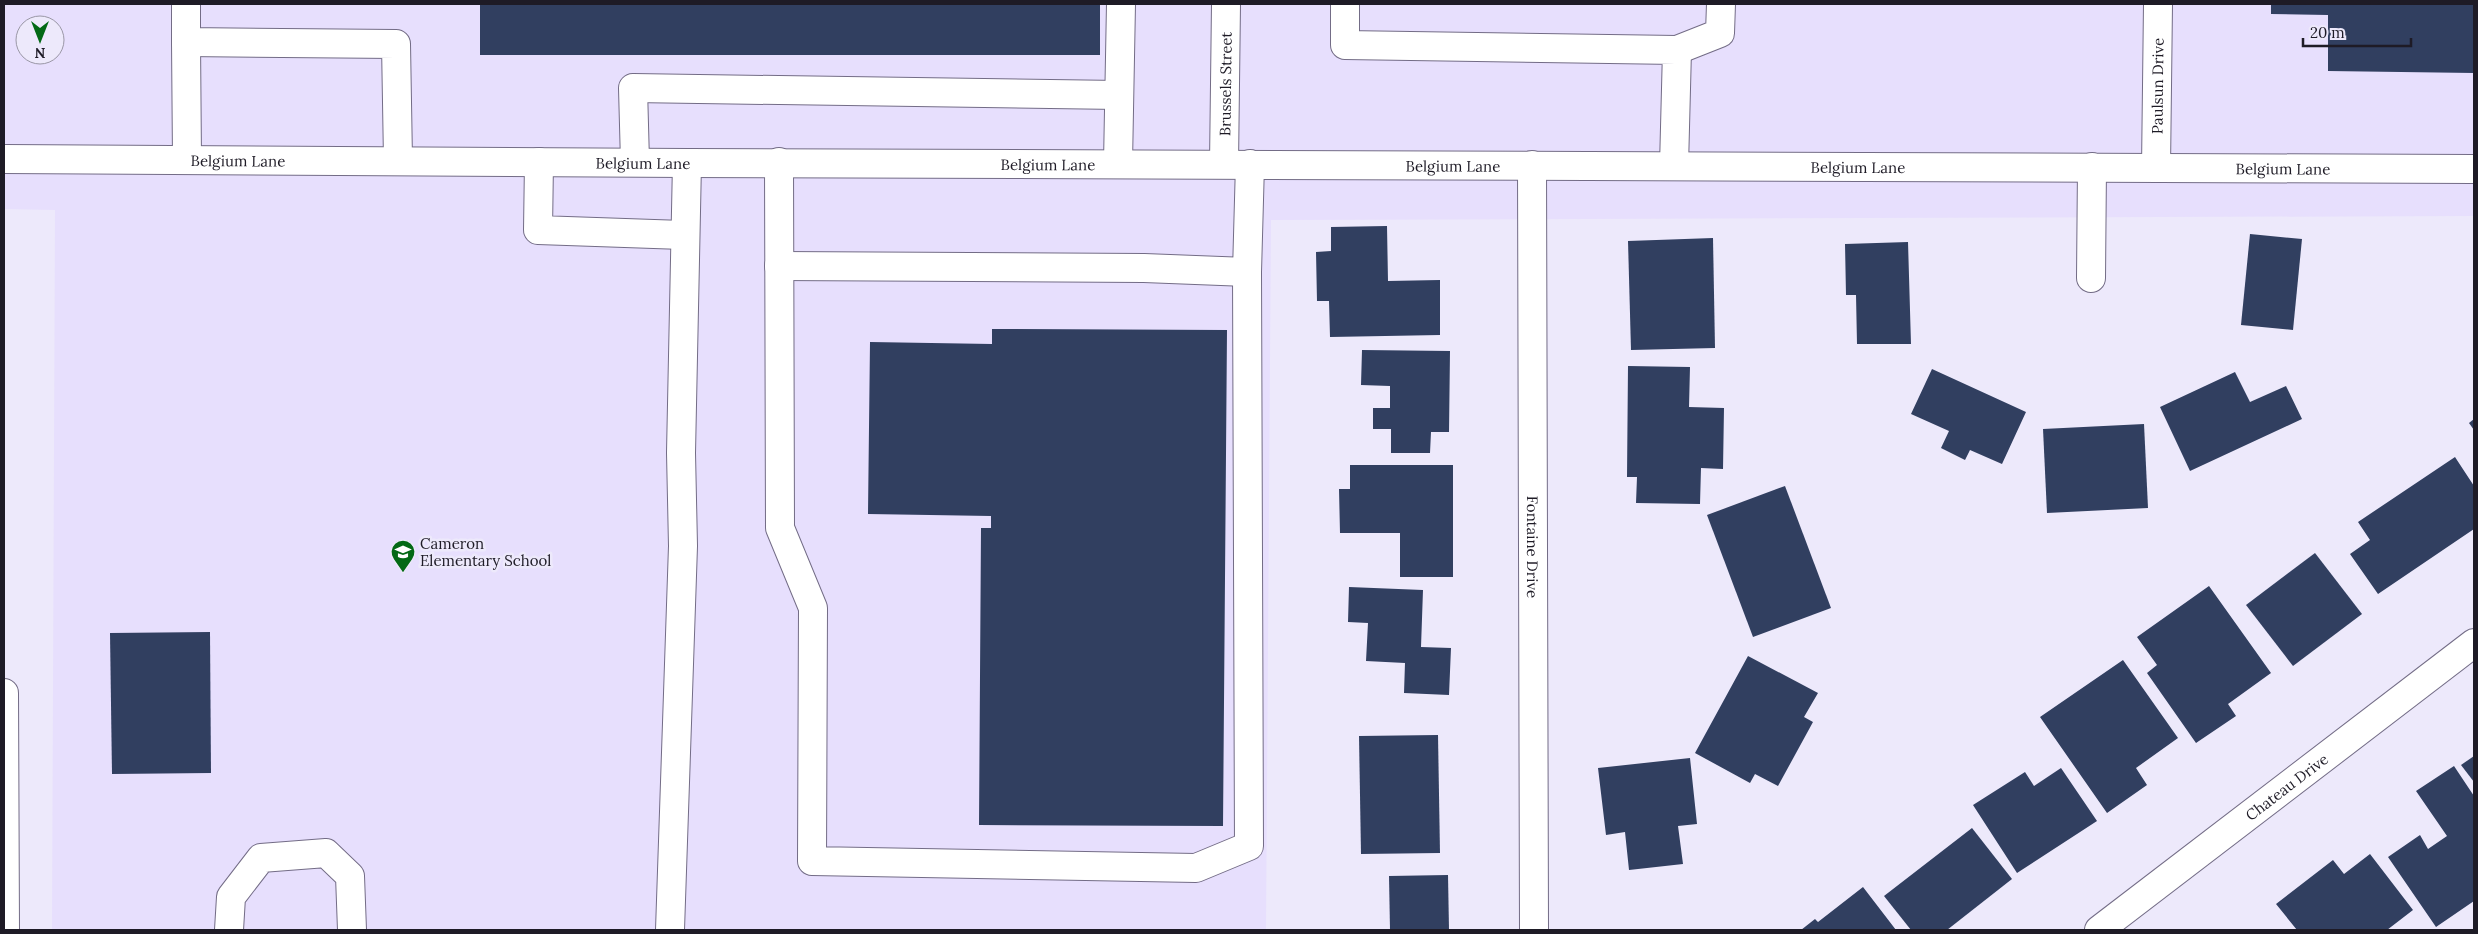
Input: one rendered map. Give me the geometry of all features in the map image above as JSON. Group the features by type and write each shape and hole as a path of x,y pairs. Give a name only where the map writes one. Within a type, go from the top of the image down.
{"street":[{"path":"186,4 187,159"},
{"path":"1118,163 1121,4"},
{"name":"Brussels Street","path":"779,266 780,528 813,608 812,861 1196,868 1249,846 1247,272 1237,164 1226,4"},
{"path":"1345,4 1345,45 1676,50 1720,33 1721,4"},
{"name":"Paulsun Drive","path":"2156,168 2158,4"},
{"path":"186,42 396,44 398,160"},
{"path":"1674,166 1676,50"},
{"path":"635,162 633,88 1119,95"},
{"name":"Belgium Lane","path":"4,158 686,163 2474,169"},
{"path":"539,162 538,230 683,235"},
{"path":"779,162 779,266 1144,268 1247,272"},
{"path":"670,930 683,546 681,453 683,235 686,163"},
{"name":"Fontaine Drive","path":"1532,165 1534,930"},
{"path":"2091,278 2092,168"},
{"name":"Chateau Drive","path":"2099,930 2474,643"},
{"path":"4,693 5,930"},
{"path":"229,930 231,897 261,858 326,853 350,876 352,930"}],"shaded area":[{"path":"4,4 2474,4 2474,216 1271,220 1266,930 52,930 55,210 4,209"}],"building":[{"path":"480,4 1100,4 1100,55 480,55"},
{"path":"2271,4 2474,4 2474,73 2328,71 2328,15 2271,14"},
{"path":"1387,226 1388,281 1440,280 1440,335 1330,337 1329,301 1317,301 1316,252 1331,251 1331,227"},
{"path":"2250,234 2302,239 2293,330 2241,325"},
{"path":"1713,238 1715,348 1631,350 1628,241"},
{"path":"1908,242 1911,344 1857,344 1856,295 1846,295 1845,244"},
{"path":"992,329 1227,330 1223,826 979,825 981,528 991,528 991,516 868,514 870,342 992,344"},
{"path":"1362,350 1450,351 1449,432 1431,432 1430,453 1391,453 1391,429 1373,429 1373,408 1390,408 1390,386 1361,385"},
{"path":"1628,366 1690,367 1689,407 1724,408 1723,469 1701,468 1700,504 1636,503 1637,477 1627,477"},
{"path":"1932,369 2026,412 2002,464 1970,450 1965,460 1941,448 1949,431 1911,414"},
{"path":"2235,372 2250,402 2286,386 2302,419 2190,471 2160,407"},
{"path":"2474,419 2474,430 2469,423"},
{"path":"2144,424 2148,508 2047,513 2043,429"},
{"path":"2455,457 2474,486 2474,529 2378,594 2350,554 2370,540 2358,522"},
{"path":"1350,465 1453,465 1453,577 1400,577 1400,533 1340,533 1339,489 1350,489"},
{"path":"1785,486 1831,608 1753,637 1707,515"},
{"path":"2315,553 2362,614 2293,666 2246,605"},
{"path":"2209,586 2271,673 2228,704 2236,716 2196,743 2147,673 2157,665 2137,637"},
{"path":"1349,587 1423,590 1421,647 1451,648 1449,695 1404,693 1405,663 1366,661 1368,623 1348,622"},
{"path":"210,632 211,773 112,774 110,633"},
{"path":"1748,656 1818,693 1804,717 1813,722 1778,786 1755,774 1750,783 1695,753"},
{"path":"2123,660 2178,738 2136,768 2147,785 2107,813 2040,717"},
{"path":"1438,735 1440,853 1361,854 1359,736"},
{"path":"2474,756 2474,782 2461,765"},
{"path":"1690,758 1697,824 1678,826 1683,864 1629,870 1625,832 1606,835 1598,768"},
{"path":"2454,766 2474,796 2474,901 2436,927 2388,857 2420,835 2428,849 2447,836 2416,791"},
{"path":"2061,768 2097,821 2017,873 1973,805 2025,772 2034,786"},
{"path":"1972,828 2012,879 1947,930 1911,930 1884,896"},
{"path":"2370,854 2413,910 2387,930 2297,930 2276,904 2333,860 2344,874"},
{"path":"1448,875 1449,930 1390,930 1389,876"},
{"path":"1863,887 1896,930 1801,930 1815,919 1818,922"}],"place":[{"name":"Cameron Elementary School","path":"403,573"}]}
